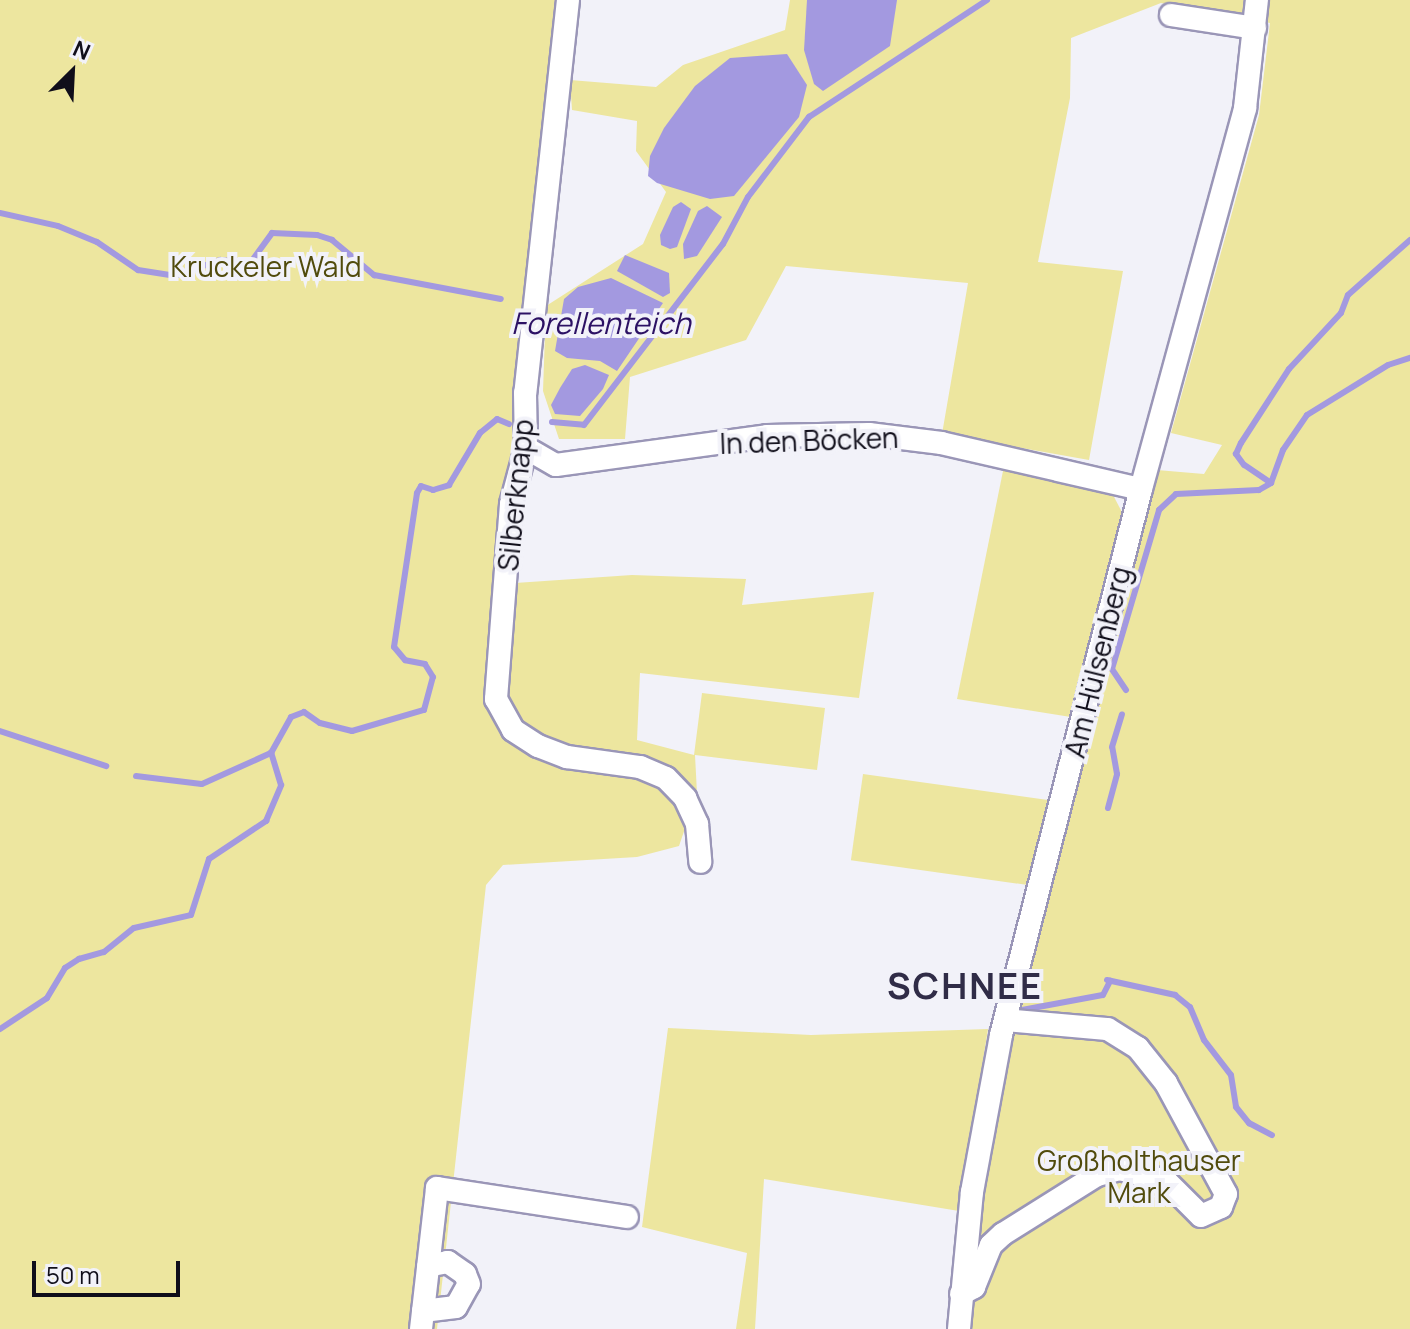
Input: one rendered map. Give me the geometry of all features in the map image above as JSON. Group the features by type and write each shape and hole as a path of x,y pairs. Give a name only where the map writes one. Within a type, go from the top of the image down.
{"street":[{"name":"Silberknapp","path":"568,0 525,393 526,448 511,504 496,699 502,717 538,746 567,757 640,767 666,778 685,798 697,824 700,862"},
{"name":"Am Hülsenberg","path":"959,1329 972,1192 1005,1020 1141,489 1245,108 1257,0"},
{"path":"1171,15 1255,28"},
{"name":"In den Böcken","path":"526,448 556,465 767,436 869,434 928,440 1141,489"},
{"path":"961,1294 974,1287 991,1245 1003,1234 1097,1175 1120,1169 1166,1181 1201,1216 1221,1207 1226,1194 1166,1083 1138,1048 1107,1029 1005,1020"},
{"path":"428,1266 448,1262 465,1274 469,1284 456,1307 422,1320 428,1266 437,1188 627,1217"}],"green space":[{"name":"Kruckeler Wald","path":"0,0 562,0 502,584 632,575 746,579 742,605 874,592 859,698 640,673 637,740 694,755 702,693 825,708 817,770 695,755 697,793 679,846 637,857 503,865 486,885 437,1329 0,1329"},
{"name":"Großholthauser Mark","path":"790,0 1410,0 1410,1329 966,1329 978,1176 1030,954 1157,470 1204,474 1222,445 1171,433 1259,115 1270,23 1161,3 1071,38 1070,98 1038,262 1123,271 1089,460 942,434 968,283 786,266 746,340 630,377 625,439 559,439 543,391 546,306 643,244 666,192 636,151 637,121 572,110 570,80 656,87 683,65 785,30"},
{"path":"1004,466 1112,493 1124,516 1077,718 957,699"},
{"path":"863,774 1062,802 1050,888 851,860"},
{"path":"668,1028 811,1035 988,1029 959,1211 764,1179 755,1329 736,1329 747,1253 642,1227"}],"water":[{"path":"807,0 897,0 890,46 823,91 814,84 804,50"},
{"path":"787,54 807,85 799,117 734,196 710,199 657,183 648,176 650,156 664,128 695,86 730,58"},
{"path":"681,202 691,209 677,247 670,249 661,245 660,235 673,207"},
{"path":"707,206 722,217 697,256 684,259 683,244 698,211"},
{"name":"Forellenteich","path":"625,255 669,273 670,293 663,297 617,271"},
{"name":"Forellenteich","path":"611,278 663,303 617,371 600,361 567,358 555,351 564,299 578,287"},
{"name":"Forellenteich","path":"585,365 609,375 603,389 580,416 555,414 551,405 560,388 572,369"}],"waterway":[{"path":"552,422 584,425 723,244 748,197 809,117 987,0"},
{"path":"0,213 58,226 97,242 138,270 175,276 220,260 251,262 272,233 317,235 332,240 374,275 501,299"},
{"path":"1271,483 1244,465 1236,454 1241,443 1289,369 1341,313 1348,295 1410,240"},
{"path":"1126,690 1112,669 1159,510 1176,494 1259,490 1271,483 1283,450 1307,415 1388,365 1410,358"},
{"path":"0,1029 47,998 65,968 79,959 104,952 134,928 191,915 209,859 266,821 281,785 271,753 291,717 304,712 320,723 352,731 424,710 433,677 425,664 405,660 394,647 417,493 421,486 433,490 449,485 480,433 497,419 509,424"},
{"path":"1108,808 1117,774 1112,747 1122,715"},
{"path":"0,731 106,766"},
{"path":"136,776 202,784 271,753"},
{"path":"1107,980 1175,995 1190,1007 1204,1040 1231,1075 1236,1107 1249,1123 1272,1135"},
{"path":"1022,1010 1103,995 1110,981"}],"district":[{"name":"SCHNEE","path":"965,986"}]}
